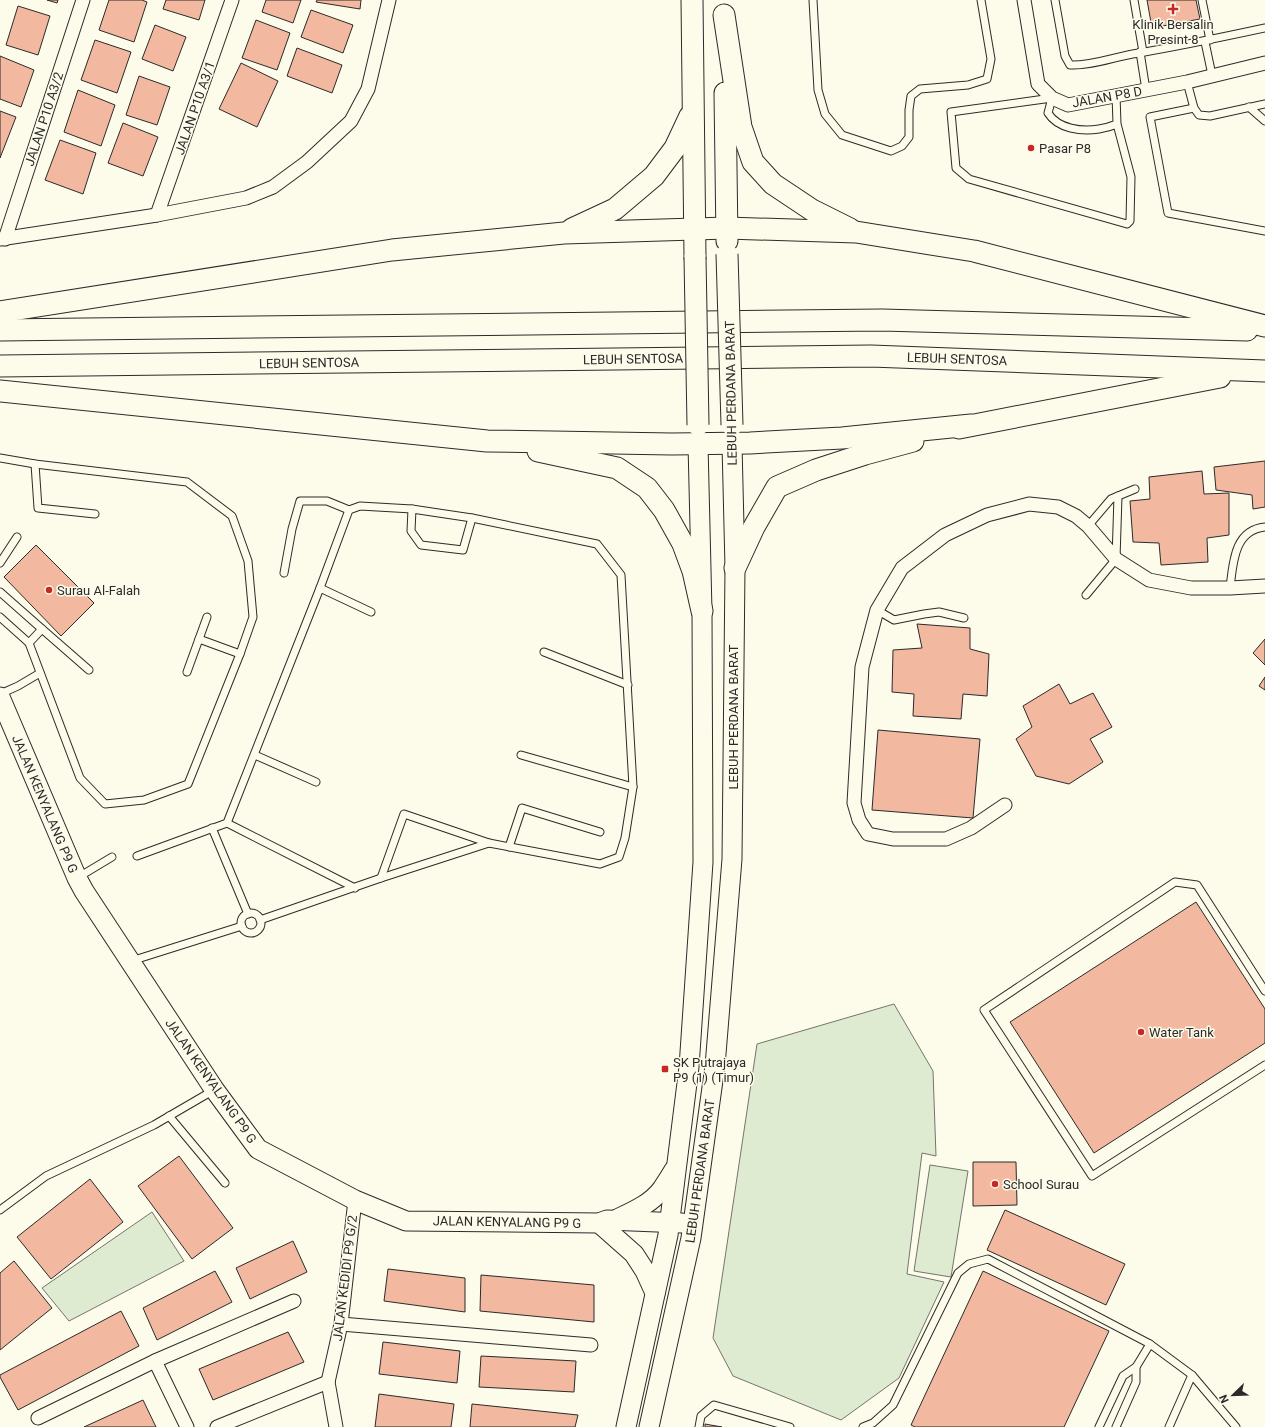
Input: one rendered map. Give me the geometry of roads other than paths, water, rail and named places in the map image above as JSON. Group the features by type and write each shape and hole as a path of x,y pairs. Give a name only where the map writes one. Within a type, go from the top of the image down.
{"main road":[{"name":"LEBUH PERDANA BARAT","path":"692,0 694,257 698,434"},
{"name":"LEBUH PERDANA BARAT","path":"723,7 732,434"},
{"path":"723,7 741,127 753,162 773,184 812,210 856,232"},
{"path":"564,233 615,209 654,176 676,148 692,111"},
{"path":"0,312 392,250 564,233 727,228 856,232 974,251 1265,326"},
{"path":"0,330 882,320 1265,331"},
{"name":"LEBUH SENTOSA","path":"0,366 871,356 1261,370"},
{"path":"487,441 698,434 842,438 971,425 1261,370"},
{"path":"0,391 487,441 617,468 647,488 664,510 683,544 693,571 702,610"},
{"path":"735,568 754,526 777,487 816,470 837,463 971,425"}],"street":[{"name":"JALAN P10 A3/2","path":"2,239 82,0"},
{"name":"JALAN P10 A3/1","path":"157,215 232,0"},
{"path":"2,239 157,215 246,198 272,187 308,162 351,121 368,89 390,0"},
{"name":"JALAN P8 D","path":"1024,0 1038,84 1052,98 1068,105 1187,82 1265,63"},
{"name":"LEBUH PERDANA BARAT","path":"626,1427 669,1229 690,1067 703,862 702,610 698,434"},
{"name":"LEBUH PERDANA BARAT","path":"649,1427 692,1231 715,1066 732,859 735,568 733,560 732,434"},
{"path":"1006,805 971,828 946,839 893,839 868,834 859,820 854,803 862,667 877,610 902,568 945,535 988,515 1028,504 1058,507 1076,516 1088,526 1116,559 1149,580 1191,588 1265,586"},
{"name":"JALAN KENYALANG P9 G","path":"0,695 77,878 214,1090 258,1150 355,1200 406,1221 607,1224 692,1231"},
{"path":"655,1293 645,1271 634,1254 607,1224 646,1204 655,1197 662,1190 677,1165"},
{"name":"JALAN KEDIDI P9 G/2","path":"336,1427 328,1382 341,1324 355,1200"},
{"path":"38,1418 155,1361 294,1301"},
{"path":"341,1324 591,1345"},
{"path":"155,1361 187,1427"},
{"path":"217,1427 328,1382"}],"lane":[{"path":"813,0 818,90 825,114 842,134 891,151 902,146 909,137 909,110 911,96 920,88 968,85 987,79 991,59 981,0"},
{"path":"1055,0 1066,56 1070,65 1081,66 1141,52 1207,41 1265,28"},
{"path":"1134,0 1146,90"},
{"path":"1202,0 1212,75"},
{"path":"1187,82 1194,108 1199,115 1210,116 1265,104"},
{"path":"1116,95 1117,124 1131,177 1130,221 1127,224 969,179 956,168 951,112 1052,98 1048,114 1052,120 1060,125 1086,130 1100,129 1117,124"},
{"path":"1249,107 1265,121"},
{"path":"1194,108 1150,118 1168,213 1265,231"},
{"path":"0,458 35,464 187,482 232,516 248,562 253,617 240,654 188,784 144,800 105,804 80,778 30,643 0,617"},
{"path":"35,464 38,508 96,514"},
{"path":"1088,526 1111,499 1135,490"},
{"path":"1086,595 1116,559 1118,496"},
{"path":"284,573 292,529 300,501 327,501 349,510 360,506 412,509 472,518 597,544 621,575 633,787 626,838 619,857 600,864 509,847 489,843 404,814 381,878"},
{"path":"412,509 410,531 421,545 463,550 472,518"},
{"path":"227,823 255,755 349,510"},
{"path":"1230,588 1234,556 1244,536 1256,528 1265,527"},
{"path":"0,563 17,537"},
{"path":"320,588 371,612"},
{"path":"0,592 90,670"},
{"path":"877,610 894,620 939,612 964,618"},
{"path":"187,672 207,617"},
{"path":"30,643 42,629"},
{"path":"199,639 240,654"},
{"path":"544,652 628,685"},
{"path":"0,695 40,672"},
{"path":"255,755 316,782"},
{"path":"521,755 633,787"},
{"path":"509,847 522,808 600,832"},
{"path":"137,856 227,823 355,888"},
{"path":"212,828 248,914"},
{"path":"260,920 381,878 489,843"},
{"path":"77,878 112,857"},
{"path":"1265,991 1197,885 1176,882 984,1010 1092,1176 1265,1065"},
{"path":"248,914 255,915 260,920"},
{"path":"248,914 242,920 242,926 245,931 253,933 259,928 260,920"},
{"path":"130,962 242,926"},
{"path":"0,1210 46,1176 154,1125 214,1090"},
{"path":"169,1116 225,1183"},
{"path":"863,1427 873,1423 893,1405 958,1272 969,1264 988,1260 1150,1344 1192,1375 1236,1427"},
{"path":"1099,1427 1122,1376 1136,1367 1150,1344"},
{"path":"1116,1427 1136,1382 1136,1367"},
{"path":"1169,1427 1192,1375"},
{"path":"699,1427 701,1416 714,1405 790,1427"}],"place":[{"name":"Klinik Bersalin Presint 8","path":"1173,9"},
{"name":"Pasar P8","path":"1031,148"},
{"name":"Surau Al-Falah","path":"49,590"},
{"name":"Water Tank","path":"1141,1032"},
{"name":"SK Putrajaya P9 (1) (Timur)","path":"665,1069"},
{"name":"School Surau","path":"995,1184"}]}
